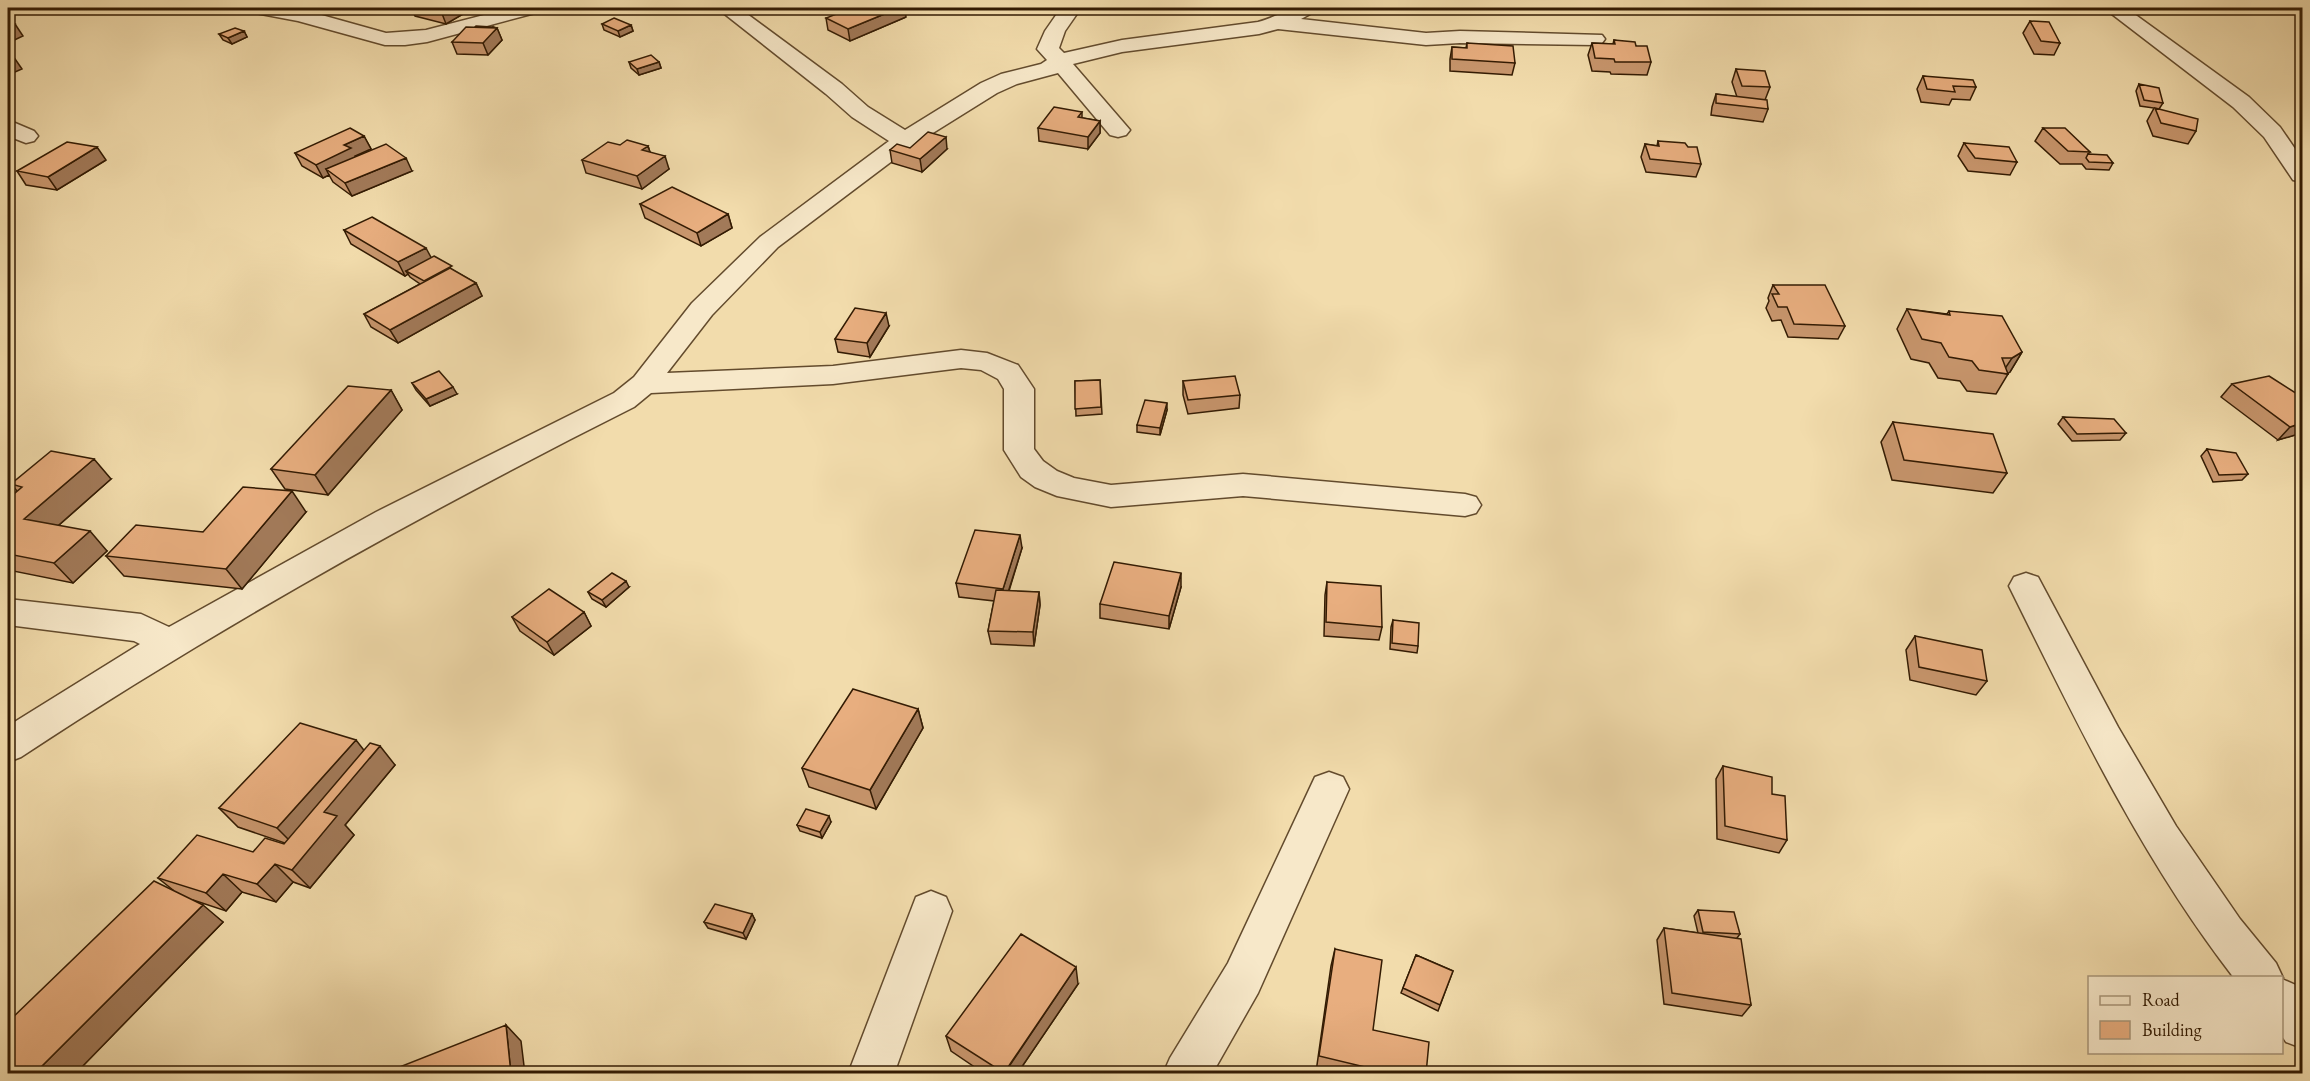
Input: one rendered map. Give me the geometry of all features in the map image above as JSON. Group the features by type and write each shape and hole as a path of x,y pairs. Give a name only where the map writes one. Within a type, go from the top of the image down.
{"street":[{"path":"257,8 300,15 385,39 427,36 532,8"},
{"path":"727,8 834,89 860,112 904,141"},
{"path":"1071,8 1055,31 1048,49 1118,130"},
{"path":"8,746 171,644 345,542 459,481 624,400 644,384 702,309 761,249 904,141 989,88 1009,79 1049,69 1059,61 1122,46 1204,36 1278,22 1308,8"},
{"path":"2114,8 2241,102 2272,132 2302,175"},
{"path":"1278,22 1431,48 1460,37 1594,39"},
{"path":"644,384 833,375 961,359 987,362 1008,372 1019,389 1019,450 1032,469 1046,479 1068,488 1111,496 1244,485 1465,505"},
{"path":"2026,586 2101,732 2173,855 2229,939 2259,976"},
{"path":"8,612 141,628 171,644"},
{"path":"1186,1074 1243,978 1329,789"},
{"path":"871,1074 931,911"},
{"path":"2283,1002 2302,1026"}],"building":[{"path":"425,8 448,8 441,11"},
{"path":"852,8 899,8 848,29 826,18"},
{"path":"614,18 631,25 618,31 602,24"},
{"path":"2030,21 2049,22 2060,43 2041,41"},
{"path":"466,27 497,28 483,43 452,42"},
{"path":"235,28 244,31 228,38 219,34"},
{"path":"1614,40 1635,42 1636,46 1647,46 1651,62 1615,62 1614,59 1595,58 1592,43 1615,44"},
{"path":"1467,43 1513,46 1515,63 1452,59 1452,47 1467,48"},
{"path":"651,55 659,62 637,69 629,62"},
{"path":"1736,69 1765,71 1770,87 1742,86"},
{"path":"1923,76 1973,80 1976,87 1953,86 1955,92 1927,89"},
{"path":"2139,84 2159,88 2163,103 2144,100"},
{"path":"1716,94 1767,100 1768,109 1716,103"},
{"path":"1054,107 1082,112 1078,117 1100,121 1088,137 1038,128"},
{"path":"2155,108 2198,119 2196,131 2161,123"},
{"path":"350,128 364,136 344,145 351,148 316,165 295,153"},
{"path":"2043,128 2065,128 2090,152 2068,151"},
{"path":"928,132 946,137 920,159 890,150 897,144 910,148"},
{"path":"627,140 648,146 642,150 665,156 637,176 582,160 608,142 620,145"},
{"path":"1658,141 1685,143 1688,147 1697,147 1701,164 1650,159 1645,144 1659,146"},
{"path":"67,142 97,147 48,177 17,171"},
{"path":"1964,143 2009,147 2017,162 1975,158"},
{"path":"386,144 406,158 345,183 326,169"},
{"path":"2088,154 2107,155 2113,163 2089,162 2086,158"},
{"path":"672,187 728,214 697,233 640,204"},
{"path":"372,217 426,248 398,262 344,230"},
{"path":"434,256 452,266 424,281 406,271"},
{"path":"450,268 476,283 390,330 364,314"},
{"path":"1773,285 1825,285 1845,326 1794,324 1787,307 1778,307 1772,294 1779,294"},
{"path":"855,308 886,313 867,343 835,339"},
{"path":"1907,309 1950,315 1949,311 2002,316 2022,352 2012,358 2002,358 2008,374 1979,370 1972,361 1949,357 1941,343 1922,339"},
{"path":"439,371 453,387 426,399 412,383"},
{"path":"1235,376 1240,395 1188,400 1183,381"},
{"path":"2269,376 2302,397 2302,423 2290,427 2232,384"},
{"path":"1100,380 1101,407 1075,409 1075,381"},
{"path":"348,386 391,390 315,475 271,469"},
{"path":"1145,400 1167,403 1160,428 1137,425"},
{"path":"2063,417 2114,419 2126,433 2077,434"},
{"path":"1893,422 1993,434 2007,473 1904,460"},
{"path":"2207,449 2236,453 2248,474 2219,475"},
{"path":"51,451 94,459 24,519 90,531 54,563 8,554 8,499 22,487 11,484"},
{"path":"243,487 292,491 226,569 106,556 136,525 203,532"},
{"path":"975,530 1020,535 1003,589 956,583"},
{"path":"1114,562 1181,573 1169,616 1100,604"},
{"path":"612,573 626,581 602,600 588,592"},
{"path":"1327,582 1381,586 1382,627 1326,622"},
{"path":"549,589 584,612 547,642 512,617"},
{"path":"996,590 1039,592 1033,632 988,631"},
{"path":"1393,620 1419,623 1418,646 1392,643"},
{"path":"1915,636 1982,650 1987,681 1919,667"},
{"path":"853,689 918,709 870,790 802,768"},
{"path":"300,723 356,740 277,828 219,808"},
{"path":"370,743 380,746 324,812 337,816 292,870 275,864 257,884 223,874 206,893 158,878 197,835 253,852 265,838 284,844"},
{"path":"1723,766 1772,777 1772,794 1785,796 1787,840 1725,826"},
{"path":"806,809 829,816 820,832 797,825"},
{"path":"154,881 203,905 34,1074 8,1074 8,1022"},
{"path":"715,904 752,914 743,933 704,922"},
{"path":"1698,910 1734,912 1740,934 1703,932"},
{"path":"1664,928 1741,939 1751,1005 1672,993"},
{"path":"1021,934 1076,967 1004,1073 946,1036"},
{"path":"1335,949 1382,960 1373,1030 1429,1042 1426,1074 1394,1074 1319,1056"},
{"path":"1416,955 1453,971 1440,1005 1403,988"},
{"path":"506,1025 511,1074 397,1074 397,1068"}]}
